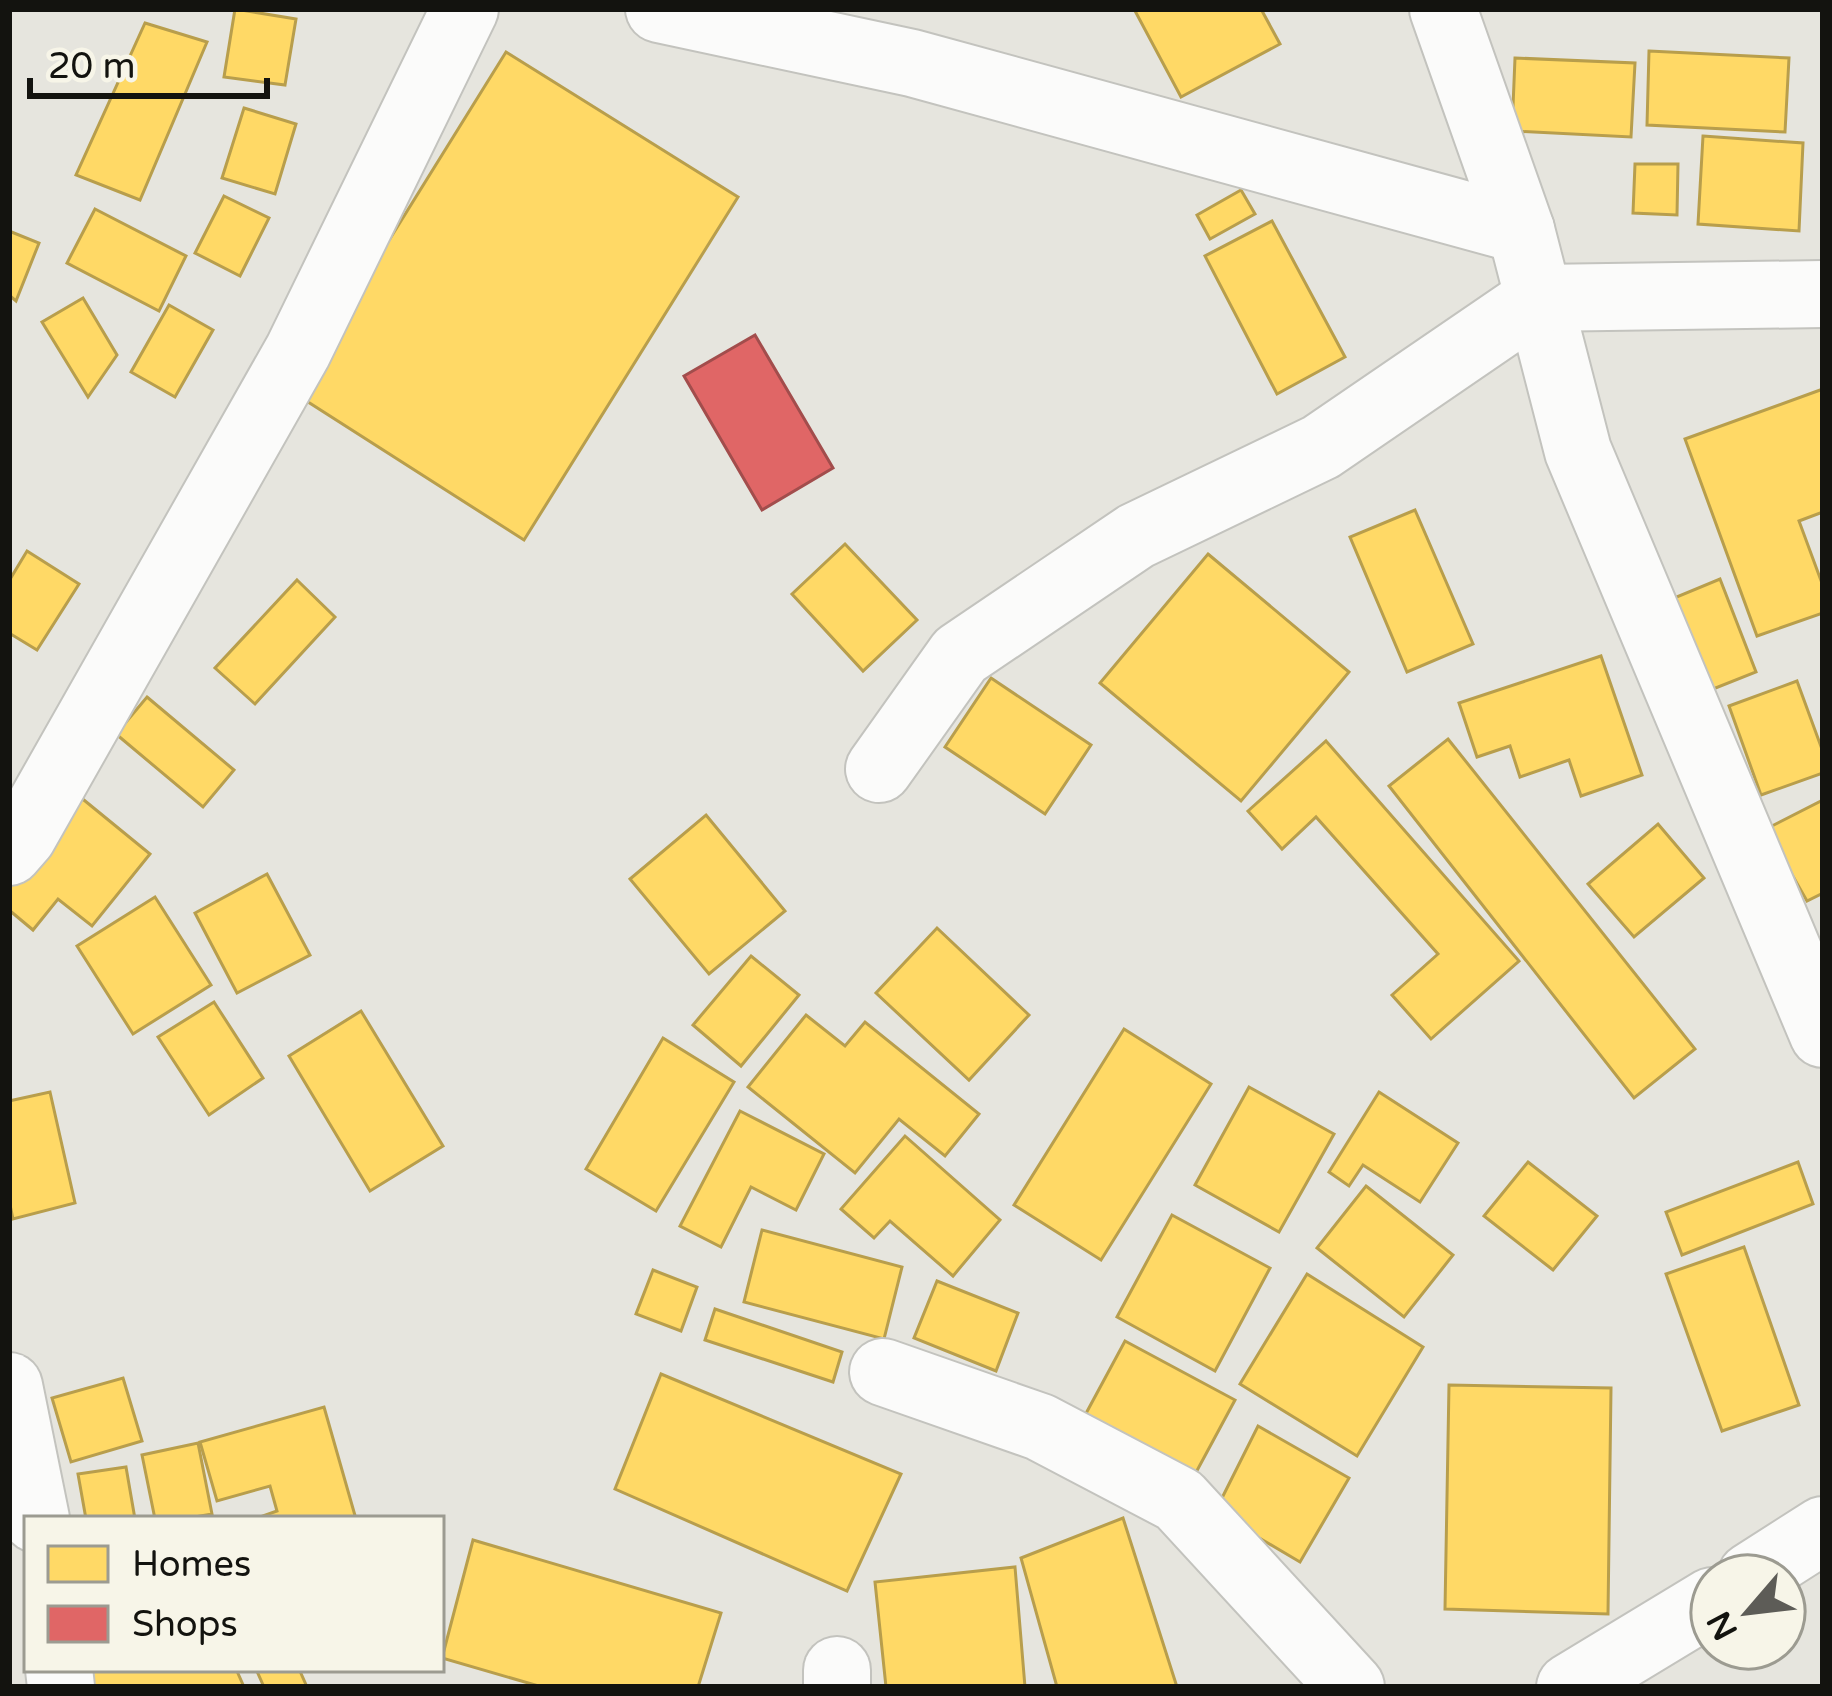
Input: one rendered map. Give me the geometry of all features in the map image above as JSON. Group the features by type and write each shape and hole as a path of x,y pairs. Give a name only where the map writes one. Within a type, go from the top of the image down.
{"street":[{"path":"9,852 23,836 298,351 465,9"},
{"path":"659,9 912,63 1521,230"},
{"path":"1443,9 1521,230 1578,451 1823,1034"},
{"path":"879,769 960,655 1136,536 1321,447 1539,298 1823,294"},
{"path":"883,1372 1040,1427 1179,1501 1351,1687"},
{"path":"9,1386 34,1516"},
{"path":"1789,1552 1823,1530"},
{"path":"1570,1687 1688,1616"}],"building: Homes":[{"path":"235,9 296,19 285,85 224,77"},
{"path":"1134,9 1261,9 1280,44 1181,97"},
{"path":"145,23 207,42 140,200 76,175"},
{"path":"1649,51 1789,58 1785,132 1647,125"},
{"path":"506,52 738,197 524,540 294,393"},
{"path":"1515,58 1635,63 1631,137 1512,131"},
{"path":"244,108 296,124 275,194 222,178"},
{"path":"1703,136 1803,143 1799,231 1698,224"},
{"path":"1635,164 1678,164 1677,215 1633,213"},
{"path":"1241,190 1255,214 1210,239 1197,215"},
{"path":"224,196 269,218 240,276 195,253"},
{"path":"95,209 186,256 159,311 67,263"},
{"path":"1272,221 1345,357 1277,394 1205,256"},
{"path":"9,231 39,243 16,301 9,295"},
{"path":"83,298 117,355 88,397 42,322"},
{"path":"169,305 213,330 175,397 131,372"},
{"path":"1823,389 1823,512 1799,521 1823,586 1823,613 1757,636 1685,439"},
{"path":"1415,510 1473,644 1407,672 1350,537"},
{"path":"845,544 917,620 863,671 792,594"},
{"path":"27,551 79,584 37,650 9,633 9,581"},
{"path":"1208,554 1349,672 1241,801 1100,683"},
{"path":"1720,579 1756,672 1698,695 1662,603"},
{"path":"297,580 335,617 255,704 215,668"},
{"path":"1601,656 1642,775 1581,796 1569,760 1520,777 1510,746 1477,757 1459,703"},
{"path":"991,678 1091,745 1045,814 945,747"},
{"path":"1797,681 1823,752 1823,773 1761,795 1729,706"},
{"path":"147,697 234,770 203,807 116,734"},
{"path":"1448,739 1695,1049 1634,1098 1389,786"},
{"path":"1326,741 1519,961 1431,1039 1392,995 1438,954 1316,817 1282,849 1248,811"},
{"path":"79,796 150,854 92,926 58,899 33,930 9,910 9,881"},
{"path":"1823,800 1823,893 1807,901 1766,829"},
{"path":"706,815 785,911 709,974 630,879"},
{"path":"1658,824 1704,878 1634,937 1588,884"},
{"path":"267,874 310,955 237,993 195,913"},
{"path":"155,897 211,985 133,1034 77,946"},
{"path":"937,928 1029,1015 969,1080 876,993"},
{"path":"751,956 799,995 741,1066 693,1025"},
{"path":"214,1002 263,1078 209,1115 158,1037"},
{"path":"361,1011 443,1146 370,1191 289,1056"},
{"path":"806,1015 845,1046 865,1022 979,1114 945,1156 899,1119 855,1173 748,1087"},
{"path":"1124,1029 1211,1084 1101,1260 1014,1205"},
{"path":"663,1038 734,1082 656,1211 586,1169"},
{"path":"1249,1087 1334,1134 1279,1232 1195,1185"},
{"path":"50,1092 75,1203 13,1219 9,1101"},
{"path":"1379,1092 1458,1143 1420,1202 1363,1165 1349,1186 1329,1172"},
{"path":"740,1111 824,1154 796,1210 751,1187 721,1247 680,1226"},
{"path":"905,1136 1000,1220 953,1276 890,1221 874,1238 841,1209"},
{"path":"1528,1162 1597,1216 1553,1270 1484,1216"},
{"path":"1798,1162 1813,1204 1682,1255 1666,1212"},
{"path":"1366,1186 1453,1255 1404,1317 1317,1248"},
{"path":"1172,1215 1270,1268 1215,1371 1117,1317"},
{"path":"762,1230 902,1267 884,1339 744,1302"},
{"path":"1744,1247 1799,1405 1722,1431 1666,1274"},
{"path":"653,1270 697,1287 681,1331 636,1314"},
{"path":"1307,1274 1423,1347 1357,1456 1240,1384"},
{"path":"937,1281 1018,1313 996,1371 914,1338"},
{"path":"715,1309 842,1352 833,1382 705,1340"},
{"path":"1125,1341 1235,1400 1193,1478 1083,1419"},
{"path":"661,1374 901,1474 847,1591 615,1489"},
{"path":"123,1378 142,1441 71,1462 52,1398"},
{"path":"1449,1385 1611,1388 1608,1614 1445,1609"},
{"path":"324,1407 355,1516 263,1516 277,1511 270,1486 217,1501 200,1442"},
{"path":"1258,1426 1349,1478 1300,1562 1215,1512"},
{"path":"198,1443 212,1514 154,1516 142,1455"},
{"path":"126,1467 134,1516 85,1516 78,1474"},
{"path":"1123,1518 1177,1687 1057,1687 1021,1558"},
{"path":"473,1540 721,1613 698,1687 542,1687 444,1659"},
{"path":"1015,1567 1025,1687 886,1687 875,1582"},
{"path":"85,1672 237,1672 244,1687 92,1687"},
{"path":"257,1672 300,1672 307,1687 264,1687"}],"building: Shops":[{"path":"755,335 833,468 762,510 684,376"}]}
